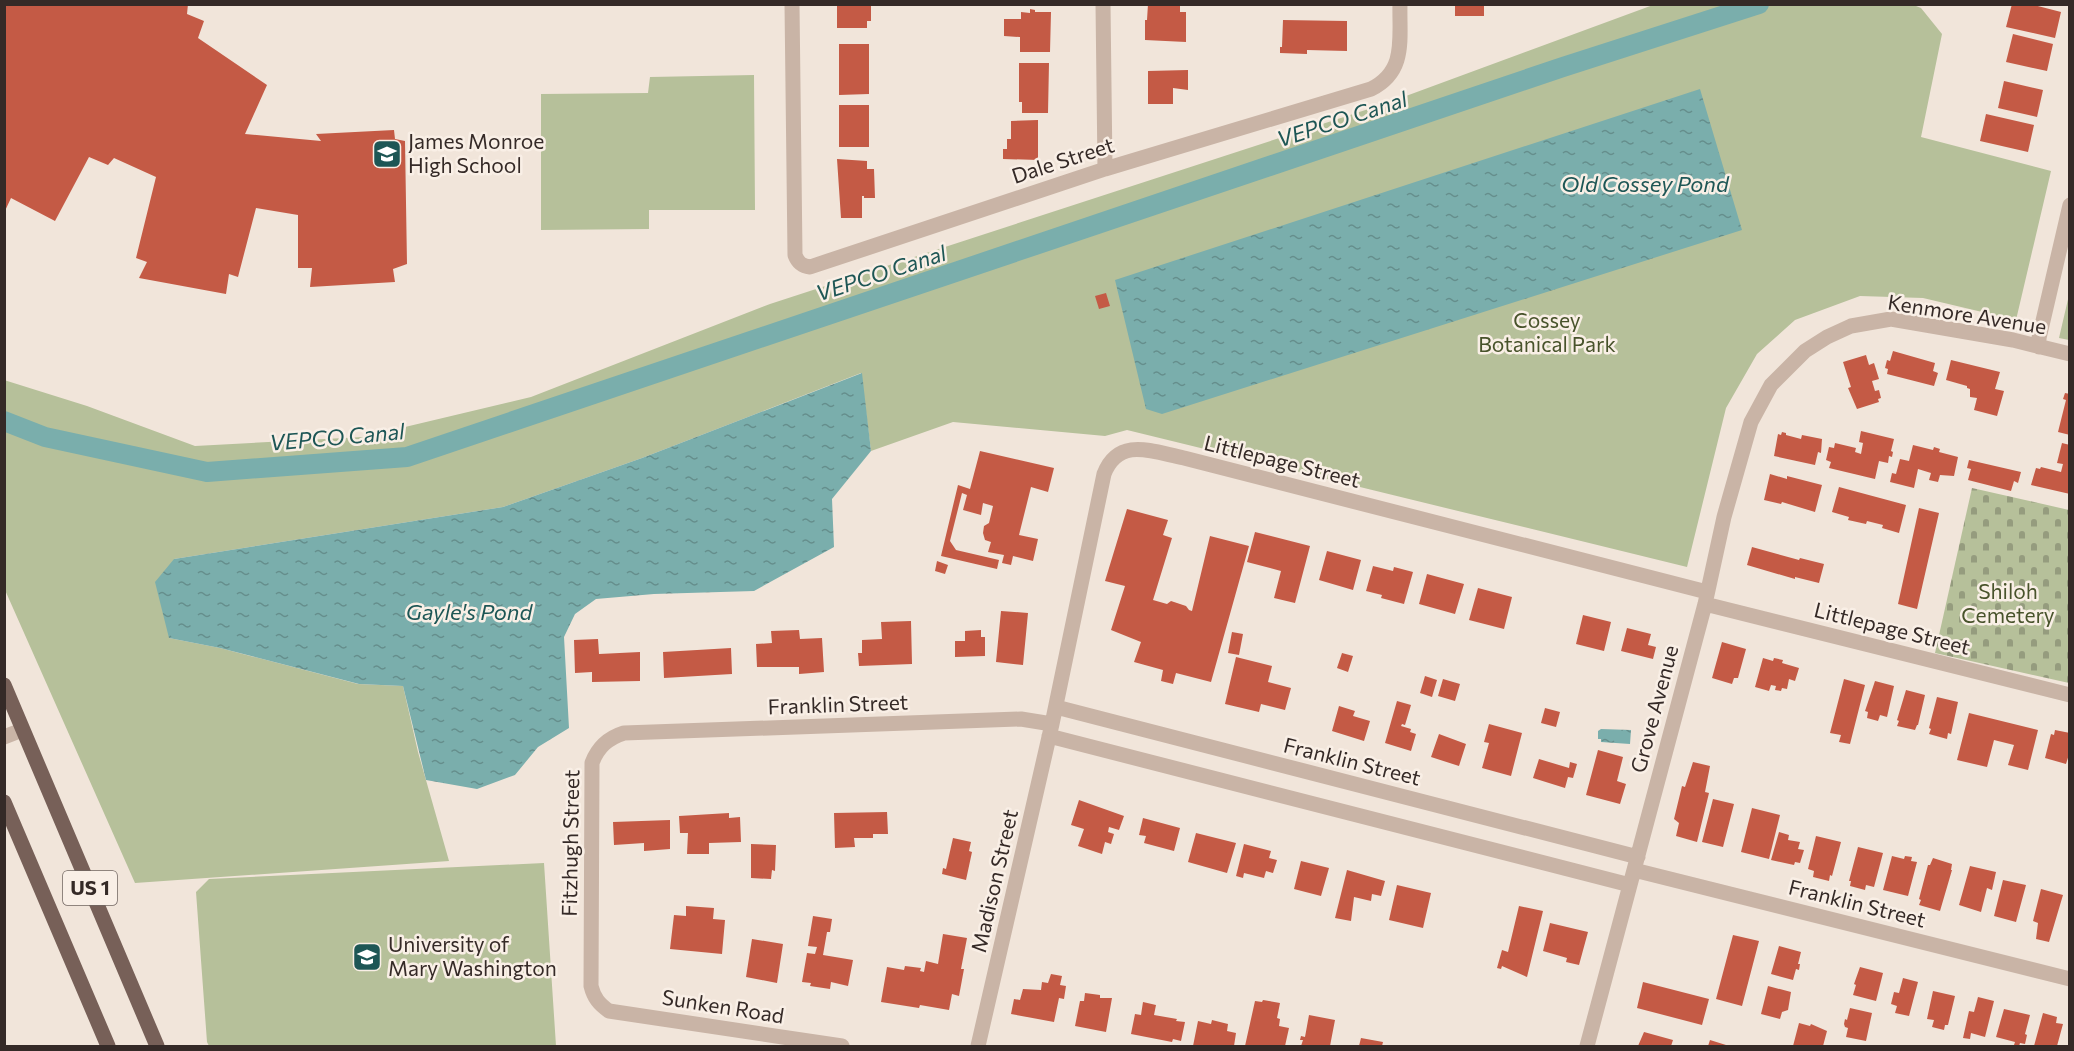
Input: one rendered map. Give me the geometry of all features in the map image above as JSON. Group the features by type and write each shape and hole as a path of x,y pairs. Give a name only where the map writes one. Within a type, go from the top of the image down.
{"main road":[{"name":"US 1","path":"5,688 157,1047"},
{"name":"US 1","path":"4,802 108,1047"}],"street":[{"name":"Dale Street","path":"792,4 795,255 802,266 810,267 1105,169 1371,89 1383,83 1392,73 1398,61 1400,4"},
{"path":"1103,4 1105,169"},
{"path":"2039,347 2039,338 2070,205"},
{"name":"Kenmore Avenue","path":"1771,385 1790,365 1820,341 1851,326 1870,321 1891,319 2013,340 2070,354"},
{"name":"Grove Avenue","path":"1587,1047 1706,598 1724,517 1751,422 1771,385"},
{"name":"Littlepage Street","path":"1051,730 1104,474 1116,456 1126,450 1138,448 1184,458 2070,695"},
{"name":"Franklin Street","path":"1056,707 2070,980"},
{"name":"Franklin Street","path":"624,733 1020,719 1051,730 1630,885"},
{"path":"4,737 22,730"},
{"name":"Madison Street","path":"978,1047 1051,730"},
{"name":"Fitzhugh Street","path":"599,1004 593,995 591,986 592,763 596,752 604,742 624,733"},
{"name":"Sunken Road","path":"599,1004 609,1011 842,1047"}],"green space":[{"name":"Cossey Botanical Park","path":"1911,4 1921,8 1942,34 1921,137 2051,171 2016,320 1923,298 1860,296 1795,320 1757,354 1726,408 1687,567 1127,430 1105,436 953,422 871,451 861,373 642,458 503,507 174,559 169,638 220,648 358,684 403,686 418,752 449,861 135,883 5,590 4,380 87,406 195,446 363,437 531,397 770,304 1387,103 1653,5"},
{"path":"754,75 755,210 649,210 649,229 541,230 541,94 648,93 650,77"},
{"path":"2069,295 2069,340 2059,338"},
{"name":"Shiloh Cemetery","path":"1972,488 2069,510 2069,683 1935,653"},
{"name":"University of Mary Washington","path":"544,863 556,1046 209,1046 196,892 209,879"}],"water":[{"name":"Old Cossey Pond","path":"1700,89 1742,230 1162,414 1146,409 1115,280"},
{"name":"Gayle's Pond","path":"862,373 871,451 832,499 834,547 754,591 654,594 596,599 575,614 564,637 569,728 538,747 515,775 477,789 426,780 403,686 359,684 220,648 169,638 155,582 174,559 503,507 642,458"},
{"path":"1601,729 1631,730 1630,744 1601,742 1601,739 1598,739 1598,731"}],"building":[{"name":"James Monroe High School","path":"4,4 188,4 187,14 204,21 198,38 267,85 245,134 321,141 316,134 394,130 395,139 405,141 407,264 393,269 395,282 310,287 312,268 298,268 298,215 256,208 238,277 229,274 226,294 139,278 147,262 136,258 156,177 114,158 108,165 89,157 55,221 11,198 4,213"},
{"path":"837,4 871,4 871,21 867,21 867,28 837,28"},
{"path":"1148,4 1180,4 1180,12 1186,12 1186,42 1145,40"},
{"path":"1455,4 1484,4 1484,16 1455,16"},
{"path":"2012,4 2030,4 2061,12 2055,38 2006,27"},
{"path":"1030,9 1035,12 1051,12 1050,52 1020,52 1020,37 1004,36 1004,19 1021,19 1021,12 1030,13"},
{"path":"1283,20 1347,21 1347,51 1307,50 1307,54 1280,53"},
{"path":"2013,34 2053,44 2047,71 2006,62"},
{"path":"839,44 869,44 869,94 839,95"},
{"path":"1019,63 1049,63 1048,113 1022,113 1022,102 1019,102"},
{"path":"1188,70 1188,90 1173,88 1173,104 1148,104 1148,71"},
{"path":"2004,81 2043,90 2037,117 1998,108"},
{"path":"839,105 869,105 869,147 839,147"},
{"path":"1986,114 2034,125 2028,152 1980,141"},
{"path":"1038,120 1038,160 1003,159 1003,149 1007,149 1007,139 1011,139 1011,121"},
{"path":"837,159 867,161 867,169 874,169 875,198 862,196 862,218 841,218"},
{"path":"1106,293 1110,306 1099,309 1095,296"},
{"path":"1893,351 1935,363 1933,371 1938,373 1934,386 1887,374 1888,369 1885,368 1887,360 1890,361"},
{"path":"1866,355 1869,365 1874,363 1879,379 1872,381 1875,391 1879,390 1881,398 1878,399 1879,402 1857,409 1848,388 1851,387 1843,362"},
{"path":"1951,360 2000,372 1995,389 2004,391 1997,416 1974,410 1977,398 1970,397 1970,389 1946,380"},
{"path":"2065,393 2070,394 2070,435 2058,432 2066,400 2063,399"},
{"path":"1861,431 1894,439 1892,457 1889,456 1888,463 1879,461 1875,479 1829,468 1831,462 1826,460 1829,447 1834,448 1835,443 1856,448 1855,452 1861,454 1863,443 1859,442"},
{"path":"1782,432 1801,439 1802,435 1822,439 1821,453 1818,452 1815,465 1774,456 1778,434 1781,435"},
{"path":"2062,443 2070,445 2070,494 2031,485 2036,468 2061,472 2063,464 2057,463"},
{"path":"1913,445 1933,450 1934,447 1940,449 1939,452 1958,457 1954,476 1940,475 1938,482 1929,480 1931,473 1918,469 1914,488 1890,482 1892,473 1896,474 1900,459 1909,461"},
{"path":"980,451 1054,468 1048,492 1031,487 1019,535 1038,539 1033,561 1013,556 1011,565 1002,563 1004,555 988,552 991,542 985,540 983,533 984,526 989,523 993,506 983,503 981,515 963,510 967,495 962,493 950,541 956,550 999,560 997,569 941,556 958,485 970,489"},
{"path":"1969,460 2021,472 2018,483 2014,481 2011,491 1968,480 1971,469 1967,468"},
{"path":"1770,474 1822,485 1815,512 1782,502 1781,504 1764,500"},
{"path":"1839,487 1906,505 1899,533 1882,528 1883,525 1848,520 1849,517 1832,512"},
{"path":"1919,508 1939,513 1917,609 1898,604"},
{"path":"1127,509 1168,520 1163,535 1172,538 1153,600 1167,604 1171,601 1186,606 1192,611 1210,536 1249,546 1211,682 1176,673 1173,684 1161,681 1163,670 1134,662 1141,642 1111,630 1125,586 1105,581"},
{"path":"1255,532 1310,546 1295,603 1274,598 1281,571 1247,562"},
{"path":"1752,547 1799,560 1800,558 1824,564 1819,583 1795,577 1795,579 1747,565"},
{"path":"1327,551 1361,560 1353,590 1319,580"},
{"path":"937,561 948,565 945,574 935,571"},
{"path":"1373,566 1393,571 1394,567 1413,572 1404,604 1366,591"},
{"path":"1427,574 1464,584 1455,614 1419,604"},
{"path":"1478,588 1512,597 1504,629 1469,620"},
{"path":"1001,611 1028,613 1023,665 996,662"},
{"path":"1583,615 1611,622 1604,651 1576,644"},
{"path":"911,621 912,664 859,666 858,653 862,653 862,640 882,639 881,622"},
{"path":"1627,628 1651,634 1648,645 1656,647 1653,659 1621,651"},
{"path":"799,630 800,639 822,638 824,672 799,674 799,667 757,667 756,644 772,643 771,631"},
{"path":"981,630 981,637 985,637 985,656 955,657 955,641 965,641 965,631"},
{"path":"1232,632 1243,634 1239,655 1228,653"},
{"path":"598,639 599,654 640,652 640,681 592,682 592,672 575,673 574,640"},
{"path":"1722,642 1746,649 1738,678 1734,678 1732,684 1712,678"},
{"path":"731,648 732,674 664,678 663,652"},
{"path":"1342,653 1353,656 1348,672 1337,668"},
{"path":"1236,657 1272,666 1268,682 1291,688 1285,710 1261,704 1259,712 1225,704"},
{"path":"1763,658 1773,661 1774,658 1783,660 1782,663 1799,668 1795,681 1789,679 1787,689 1782,688 1781,691 1775,690 1776,686 1771,685 1769,691 1755,687"},
{"path":"1425,676 1437,680 1432,697 1420,693"},
{"path":"1443,679 1460,684 1455,701 1438,696"},
{"path":"1844,679 1865,685 1850,744 1839,742 1841,735 1830,733"},
{"path":"1875,681 1894,686 1887,717 1880,715 1878,721 1867,718 1868,712 1865,711"},
{"path":"1906,690 1925,695 1915,730 1897,726"},
{"path":"1937,697 1958,702 1951,734 1948,733 1947,739 1929,734"},
{"path":"1397,701 1411,705 1405,725 1401,726 1411,729 1410,732 1416,734 1411,751 1385,743"},
{"path":"1339,706 1355,711 1353,716 1370,721 1364,741 1332,731"},
{"path":"1545,708 1560,712 1556,727 1541,723"},
{"path":"1969,713 2038,730 2028,770 2008,765 2014,745 1994,740 1987,767 1957,760"},
{"path":"1489,724 1522,733 1511,776 1482,768 1489,743 1484,742"},
{"path":"2055,730 2070,733 2070,751 2066,764 2045,758 2051,734 2054,735"},
{"path":"1439,734 1466,744 1459,766 1431,757"},
{"path":"1598,750 1623,757 1617,781 1626,784 1620,804 1586,795"},
{"path":"1539,759 1569,768 1570,762 1577,764 1573,778 1568,777 1565,788 1533,778"},
{"path":"1693,762 1710,766 1705,792 1709,793 1697,842 1676,836 1679,823 1674,819 1682,786 1685,787"},
{"path":"1713,799 1734,804 1723,847 1702,842"},
{"path":"1079,800 1124,816 1119,830 1109,827 1108,832 1114,834 1111,844 1105,842 1102,854 1078,846 1084,829 1071,825"},
{"path":"1752,808 1780,815 1769,859 1741,852"},
{"path":"887,812 888,834 873,834 873,838 854,838 855,847 835,848 834,813"},
{"path":"729,813 729,818 740,817 741,842 709,843 709,854 687,854 688,833 680,833 679,816"},
{"path":"1143,818 1180,828 1174,851 1144,843 1146,836 1139,835"},
{"path":"670,820 670,849 644,851 644,843 614,845 613,822"},
{"path":"1779,832 1789,835 1788,840 1800,842 1798,849 1804,850 1800,863 1795,862 1794,865 1771,860"},
{"path":"1196,833 1236,843 1227,873 1188,862"},
{"path":"1816,836 1841,842 1829,881 1813,877 1814,871 1808,869"},
{"path":"953,838 971,842 969,851 972,852 966,880 942,874 943,868 946,869"},
{"path":"751,844 776,845 775,871 772,870 771,879 751,878"},
{"path":"1244,844 1271,851 1269,858 1277,860 1273,873 1266,871 1264,878 1244,873 1243,878 1236,876"},
{"path":"1858,847 1883,853 1874,887 1866,885 1865,890 1850,886 1851,881 1849,881"},
{"path":"1892,856 1904,859 1905,856 1912,857 1911,861 1917,862 1908,896 1883,890"},
{"path":"1933,858 1952,864 1940,911 1919,905 1928,865"},
{"path":"1301,861 1329,868 1321,896 1294,889"},
{"path":"1970,866 1996,872 1992,890 1987,888 1981,912 1959,905"},
{"path":"1347,870 1385,881 1381,896 1372,894 1371,901 1354,897 1351,921 1335,918"},
{"path":"2003,880 2026,885 2016,922 1994,916"},
{"path":"1397,885 1431,893 1423,928 1389,920"},
{"path":"2041,889 2063,895 2049,942 2036,939 2038,923 2033,921"},
{"path":"686,906 714,908 713,919 725,920 722,954 670,949 674,915 686,916"},
{"path":"1519,906 1543,911 1527,977 1502,966 1501,969 1497,968 1502,950 1508,952"},
{"path":"813,916 832,919 823,955 853,960 848,986 831,982 830,989 810,986 811,983 802,982 807,953 815,954 817,947 808,946"},
{"path":"1550,923 1588,932 1579,965 1566,962 1567,958 1543,951"},
{"path":"943,934 967,938 959,996 952,994 949,1010 881,1002 887,967 904,970 905,966 921,968 920,971 924,972 926,961 938,964"},
{"path":"1733,935 1759,941 1742,1006 1716,999"},
{"path":"752,939 783,944 777,983 746,977"},
{"path":"1779,946 1801,952 1799,970 1796,969 1793,980 1771,974"},
{"path":"1860,967 1883,973 1876,1001 1853,995"},
{"path":"1051,974 1062,976 1060,985 1066,986 1064,999 1059,998 1054,1022 1011,1014 1014,999 1020,1000 1023,989 1041,990 1042,982 1048,983"},
{"path":"1903,978 1918,982 1909,1016 1895,1013 1897,1006 1891,1004 1894,992 1899,993"},
{"path":"1643,982 1709,999 1702,1025 1637,1008"},
{"path":"1768,986 1791,992 1788,1010 1782,1012 1780,1019 1761,1014"},
{"path":"1933,991 1955,996 1948,1025 1945,1025 1944,1030 1932,1027 1934,1020 1927,1019"},
{"path":"1085,993 1100,995 1100,998 1112,998 1106,1032 1075,1026 1080,1001 1084,1001"},
{"path":"1978,997 1994,1001 1985,1037 1971,1033 1970,1039 1963,1038 1969,1011 1974,1012"},
{"path":"1263,1000 1280,1003 1277,1018 1280,1019 1279,1026 1289,1028 1285,1046 1245,1046 1255,1001 1262,1002"},
{"path":"1143,1002 1156,1005 1154,1015 1185,1022 1181,1041 1173,1039 1172,1042 1131,1034 1135,1014 1141,1015"},
{"path":"1850,1008 1872,1013 1866,1041 1846,1037 1848,1028 1844,1024"},
{"path":"2004,1009 2030,1015 2025,1044 2014,1045 2015,1042 1996,1037"},
{"path":"2043,1013 2057,1017 2056,1023 2063,1024 2057,1046 2034,1046"},
{"path":"1309,1015 1335,1020 1330,1046 1301,1046 1303,1040 1300,1040 1301,1036 1305,1037"},
{"path":"1212,1020 1228,1024 1227,1031 1236,1033 1234,1046 1193,1046 1198,1021 1211,1024"},
{"path":"1799,1023 1810,1026 1811,1024 1827,1031 1823,1046 1793,1046"},
{"path":"1644,1032 1673,1040 1671,1046 1638,1046"},
{"path":"1361,1038 1383,1042 1382,1046 1359,1046"},
{"path":"1710,1040 1726,1045 1708,1046"}],"waterway":[{"name":"VEPCO Canal","path":"4,421 45,437 207,472 407,457 1563,67 1759,4"}],"place":[{"name":"James Monroe High School","path":"387,154"},
{"name":"University of Mary Washington","path":"367,957"}]}
